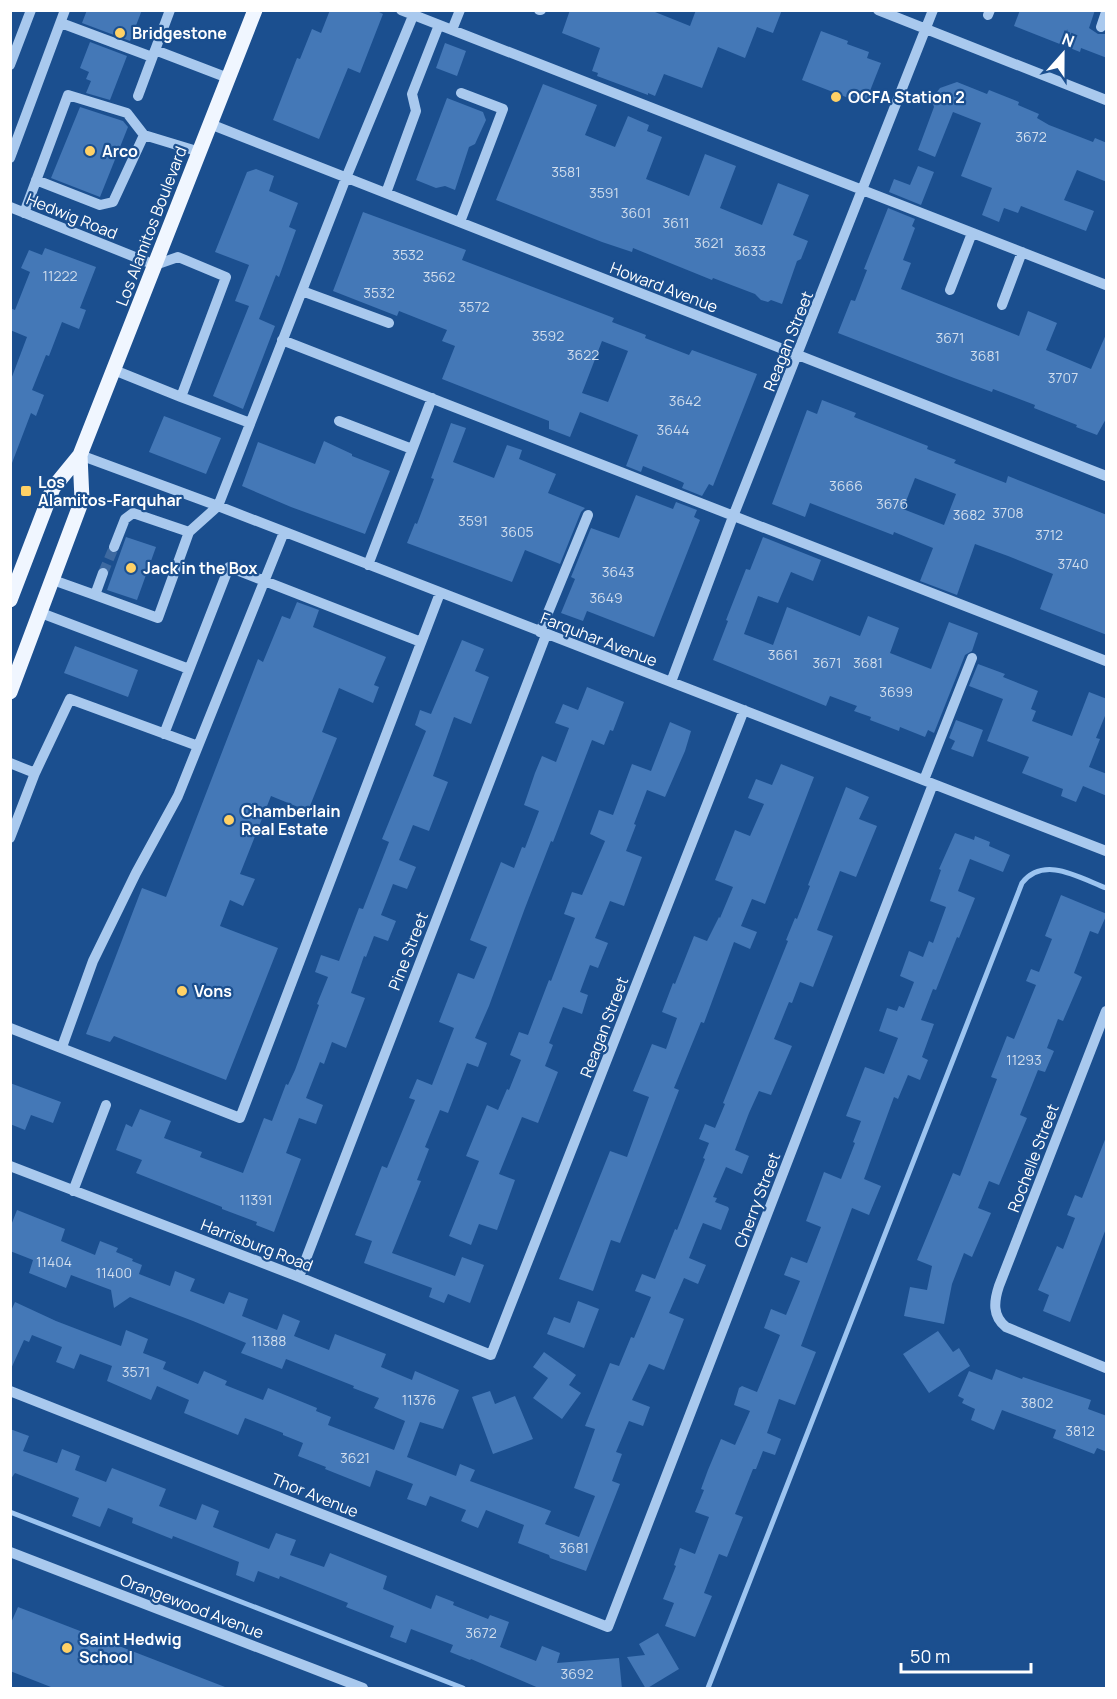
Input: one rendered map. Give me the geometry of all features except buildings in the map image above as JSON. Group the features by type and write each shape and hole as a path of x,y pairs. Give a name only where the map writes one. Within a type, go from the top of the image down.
{"main road":[{"name":"Los Alamitos Boulevard","path":"10,600 53,488 80,455 200,152 252,11"},
{"name":"Los Alamitos Boulevard","path":"10,692 82,500 80,455"}],"street":[{"path":"10,65 31,10"},
{"path":"10,158 65,10"},
{"path":"138,96 170,10"},
{"path":"401,10 414,13 439,25 1107,285"},
{"path":"452,30 459,10"},
{"path":"878,10 1107,100"},
{"name":"Reagan Street","path":"671,682 734,514 933,10"},
{"path":"1101,27 1107,12"},
{"path":"53,580 158,618 189,532 218,506 346,178 414,13"},
{"path":"61,23 228,78"},
{"path":"386,193 416,111 412,94 439,25"},
{"path":"460,222 503,109 461,93"},
{"path":"14,211 36,180 68,95 127,113 144,135 200,152"},
{"name":"Howard Avenue","path":"210,124 1107,476"},
{"path":"36,180 100,205 113,202 144,135"},
{"name":"Hedwig Road","path":"14,211 156,265"},
{"path":"950,290 972,233"},
{"path":"1002,304 1022,252"},
{"path":"156,265 178,257 226,277 181,397"},
{"path":"302,291 389,323"},
{"path":"282,340 1107,661"},
{"path":"114,370 250,423"},
{"path":"368,565 432,398"},
{"path":"339,421 412,449"},
{"name":"Farquhar Avenue","path":"80,455 218,506 1107,851"},
{"path":"114,547 125,519 133,513 189,532"},
{"name":"Pine Street","path":"299,1277 588,514"},
{"path":"62,1047 93,961 136,873 178,796 284,532"},
{"path":"164,734 229,567 421,642"},
{"path":"95,595 104,573"},
{"path":"10,1028 240,1118 440,593"},
{"path":"41,613 189,669"},
{"name":"Cherry Street","path":"608,1627 929,782 972,658"},
{"path":"10,838 35,773 70,699 198,746"},
{"name":"Reagan Street","path":"491,1354 744,710"},
{"path":"10,763 35,773"},
{"name":"Rochelle Street","path":"996,1316 999,1286 1107,1011"},
{"path":"73,1191 106,1105"},
{"name":"Harrisburg Road","path":"10,1166 299,1277 491,1354"},
{"path":"986,1321 996,1316 1006,1327 1107,1368"},
{"name":"Thor Avenue","path":"10,1390 608,1627"},
{"name":"Orangewood Avenue","path":"10,1552 348,1686 363,1689"}],"waterway":[{"path":"708,1688 1022,883 1031,875 1051,870 1062,871 1106,888"},
{"path":"10,1512 463,1688"}],"tunnel":[{"path":"103,573 114,547"}],"place":[{"name":"Bridgestone","path":"120,33"},
{"name":"OCFA Station 2","path":"836,97"},
{"name":"Arco","path":"90,151"},
{"name":"Los Alamitos-Farquhar","path":"26,491"},
{"name":"Jack in the Box","path":"131,568"},
{"name":"Chamberlain Real Estate","path":"229,820"},
{"name":"Vons","path":"182,991"},
{"name":"Saint Hedwig School","path":"67,1648"}]}
